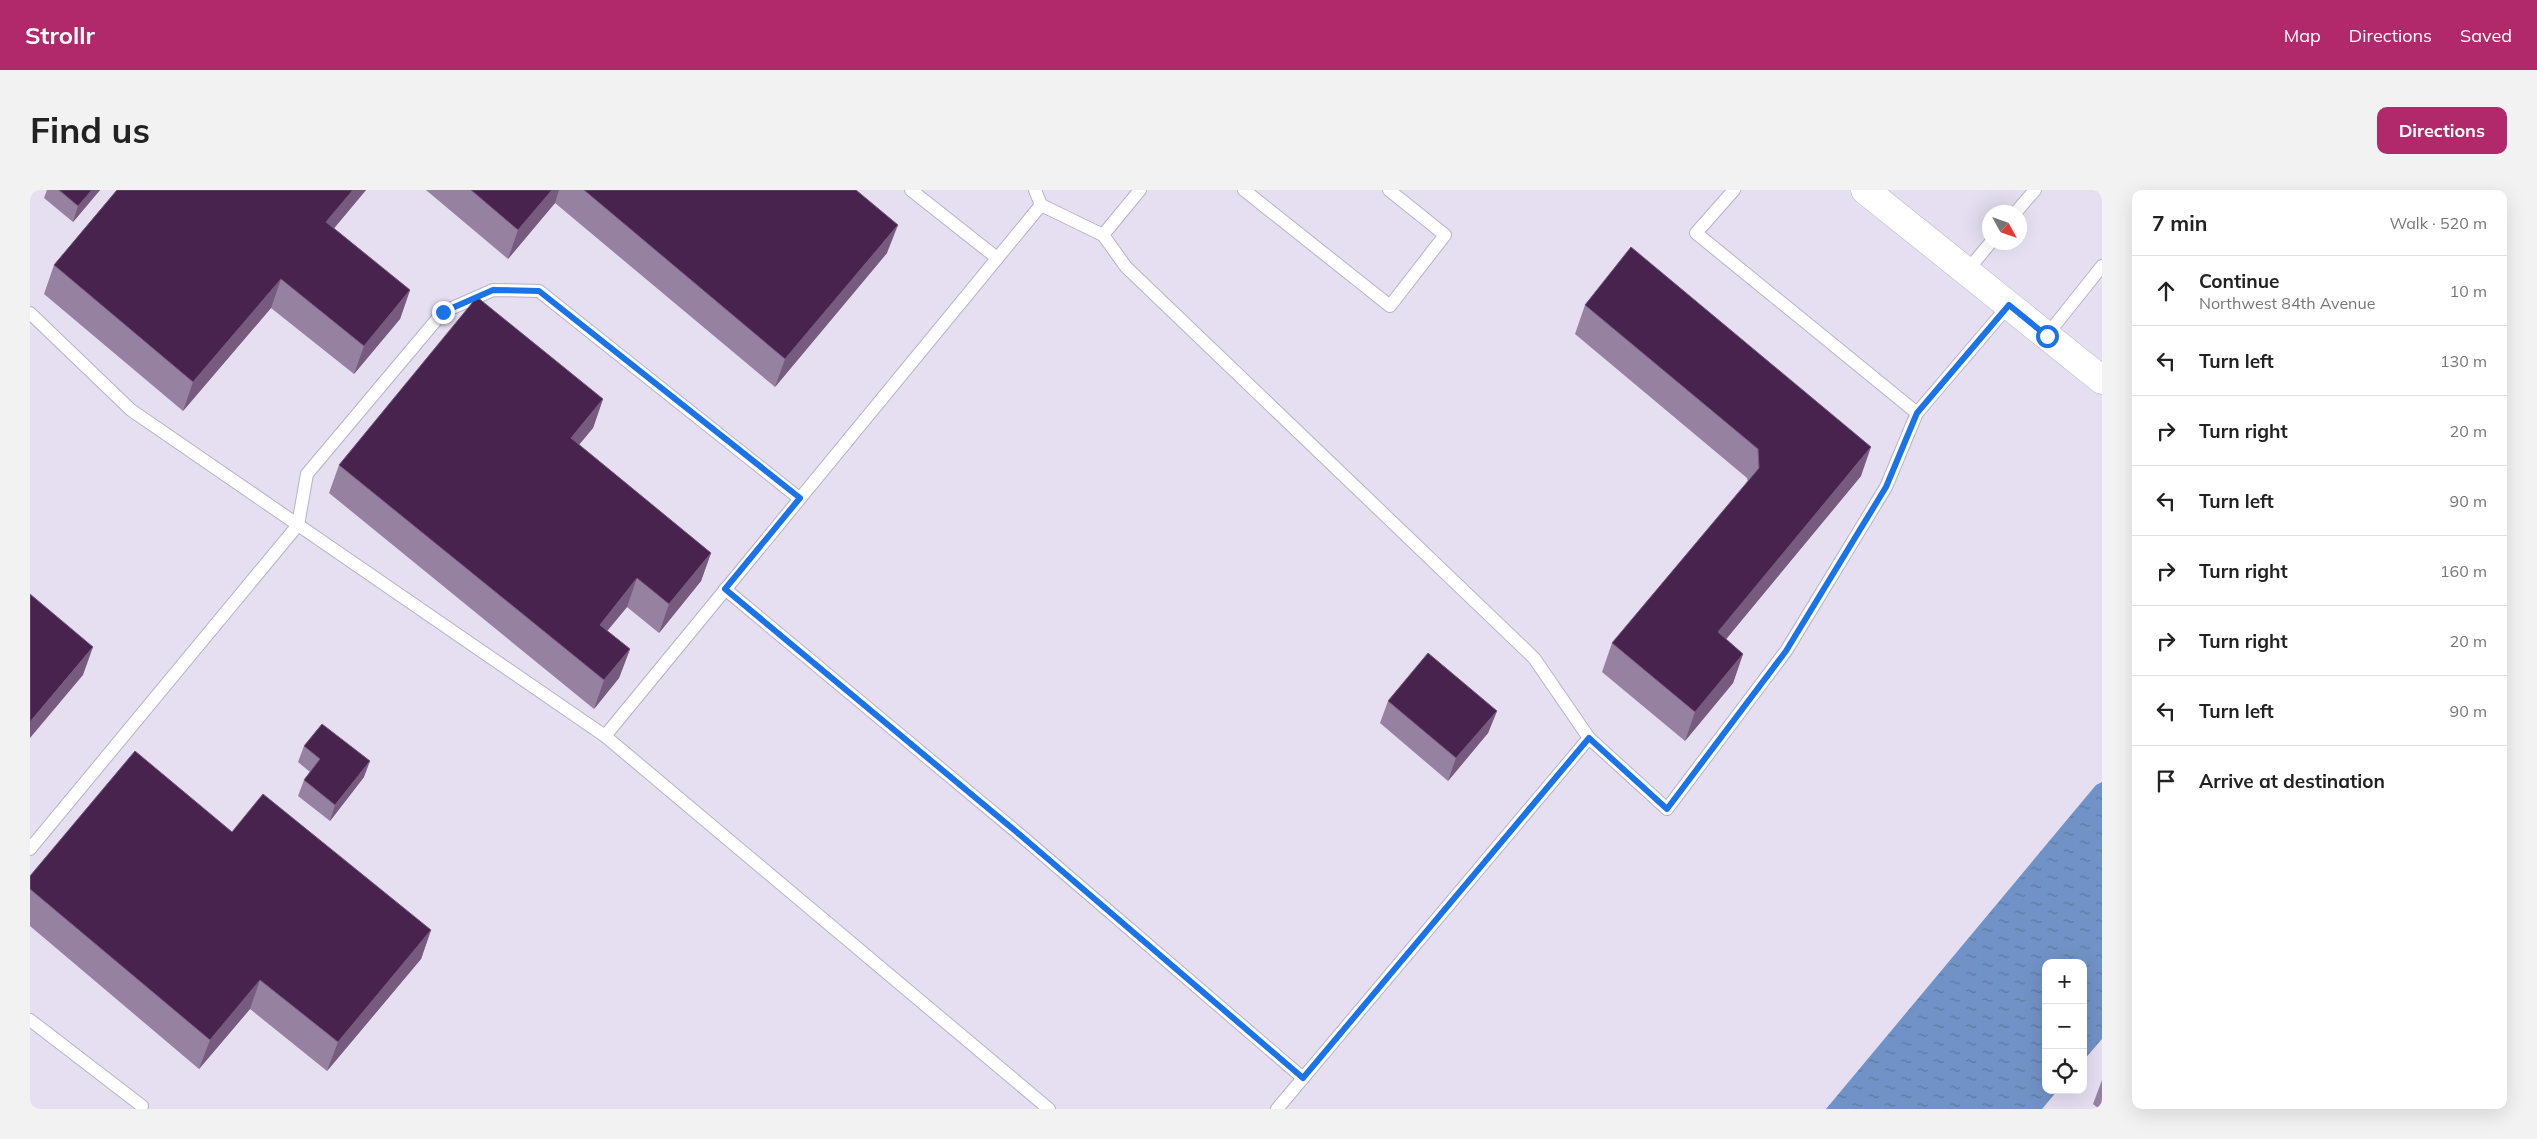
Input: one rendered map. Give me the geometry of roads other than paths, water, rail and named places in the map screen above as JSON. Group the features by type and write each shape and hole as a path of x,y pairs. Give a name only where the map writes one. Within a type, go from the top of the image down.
{"street":[{"path":"1865,190 2102,380"}],"lane":[{"path":"911,190 996,258"},
{"path":"1034,190 1041,204 1104,235 1126,267 1534,658 1589,738 1667,809 1786,651 1886,487 1917,413 2009,305"},
{"path":"1104,235 1140,190"},
{"path":"1244,190 1390,306 1445,235 1389,190"},
{"path":"1734,190 1696,233 1917,413"},
{"path":"2022,205 2035,190"},
{"path":"604,736 1041,204"},
{"path":"1967,271 1984,250"},
{"path":"2047,336 2102,266"},
{"path":"30,849 298,525 307,474 443,312 493,290 539,291 800,498"},
{"path":"30,313 131,410 604,736 1049,1109"},
{"path":"725,589 1019,834 1303,1078"},
{"path":"1277,1109 1589,738"},
{"path":"30,1020 142,1108"}],"water":[{"path":"2102,782 2102,1039 2087,1056 2087,959 2042,959 2042,1094 2055,1094 2042,1109 1826,1109 2096,785"}]}
